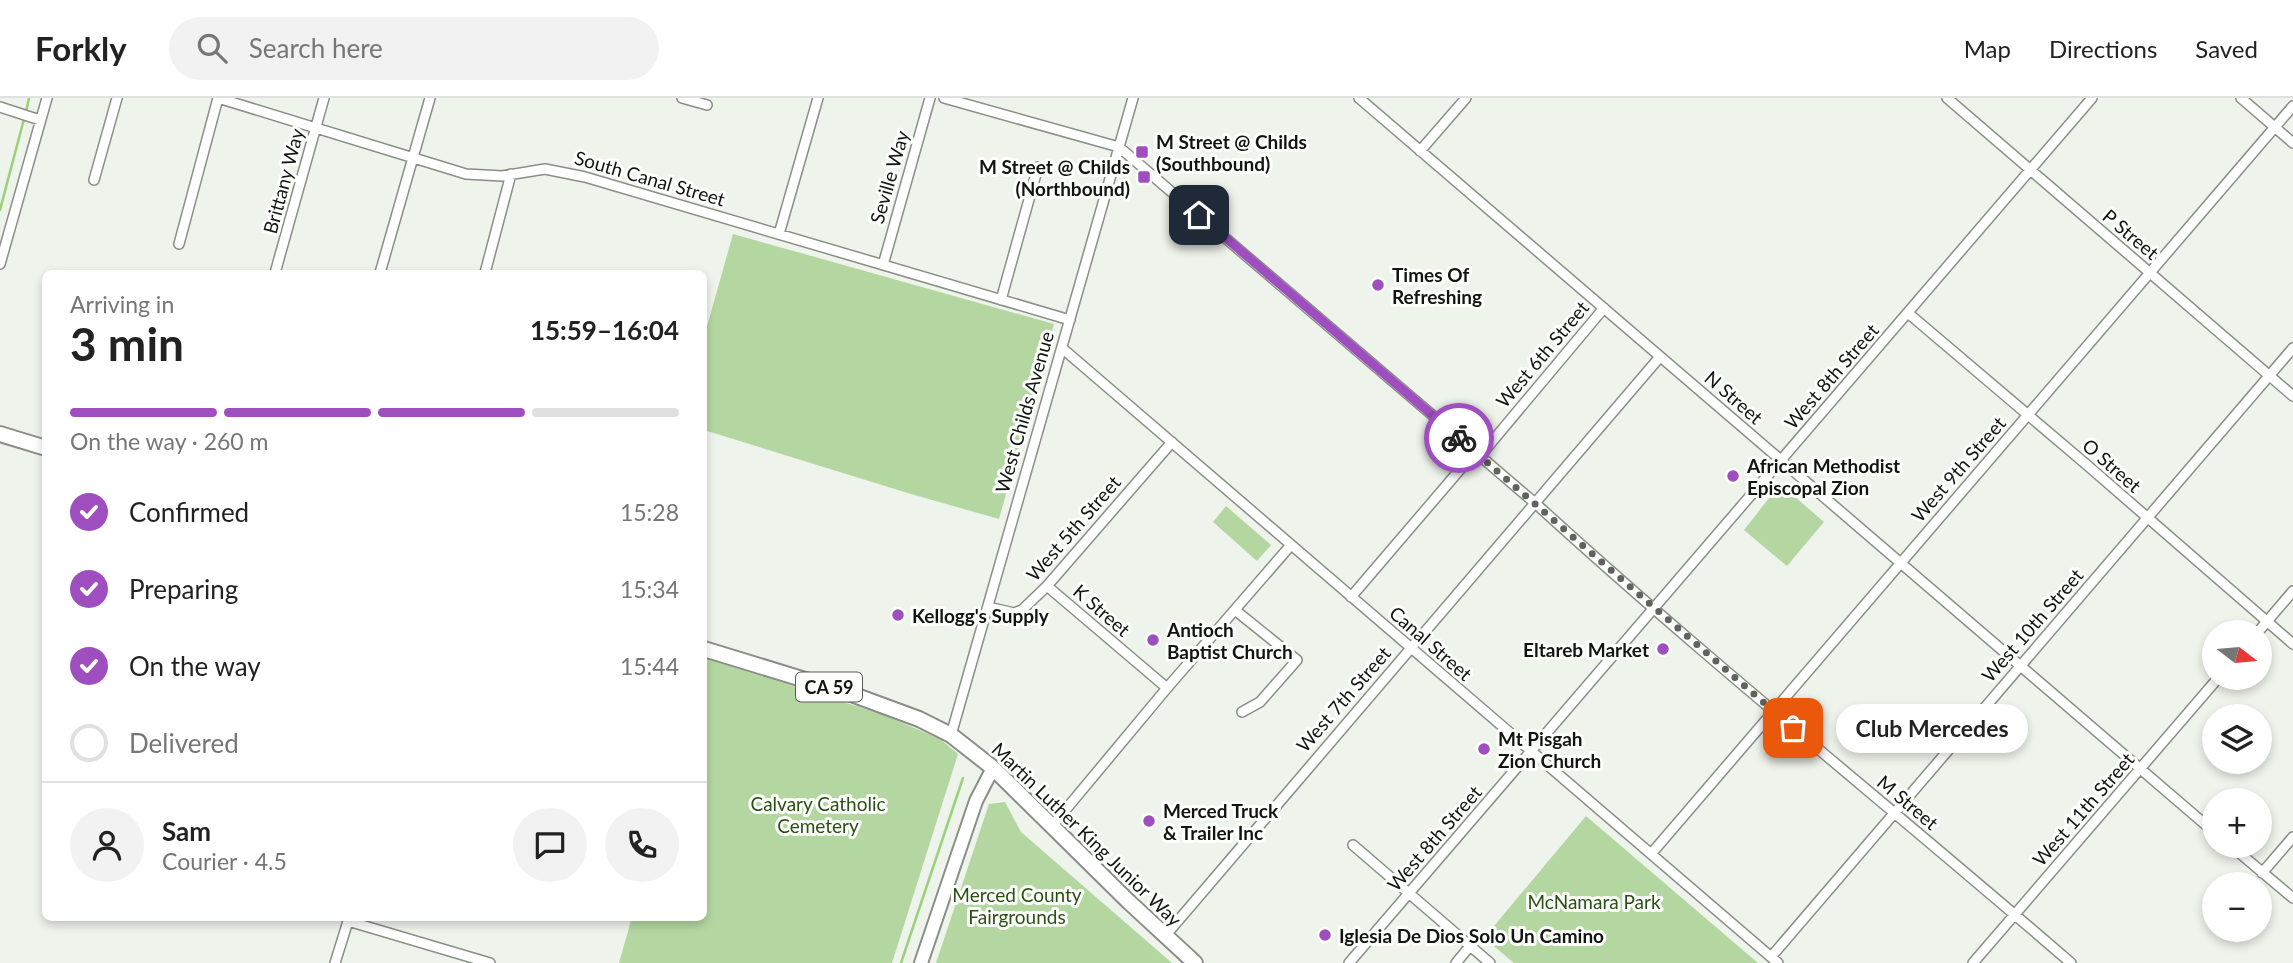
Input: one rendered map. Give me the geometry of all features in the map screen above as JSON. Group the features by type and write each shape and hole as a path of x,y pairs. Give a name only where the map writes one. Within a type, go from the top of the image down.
{"highway":[{"path":"0,434 42,447"},
{"name":"CA 59","path":"707,650 854,695 919,719 951,735"},
{"name":"Martin Luther King Junior Way","path":"951,735 993,768 1195,963"}],"main road":[{"path":"921,963 976,800 993,768"}],"street":[{"path":"0,264 47,98"},
{"path":"94,180 117,98"},
{"path":"179,244 218,98"},
{"name":"South Canal Street","path":"218,98 466,174 485,176 536,169 564,171 1070,320"},
{"name":"Brittany Way","path":"276,270 324,98"},
{"path":"381,270 430,98"},
{"path":"682,98 707,105"},
{"path":"779,234 818,98"},
{"name":"Seville Way","path":"883,265 930,98"},
{"path":"944,98 1119,147"},
{"name":"West Childs Avenue","path":"951,735 1133,98"},
{"name":"N Street","path":"1359,98 2202,822"},
{"path":"1420,151 1466,98"},
{"name":"P Street","path":"1947,98 2293,396"},
{"name":"West 8th Street","path":"1349,963 2092,98"},
{"path":"2241,98 2293,143"},
{"name":"West 9th Street","path":"1651,853 2293,106"},
{"path":"0,107 40,120"},
{"name":"M Street","path":"1119,147 1773,711 2071,963"},
{"path":"1001,300 1038,167"},
{"path":"486,270 511,174"},
{"name":"West 6th Street","path":"1351,597 1604,307"},
{"name":"O Street","path":"1908,313 2265,620"},
{"name":"Canal Street","path":"1062,348 1775,960"},
{"name":"West 10th Street","path":"1775,960 1894,814 2293,348"},
{"name":"West 7th Street","path":"1165,936 1660,358"},
{"name":"West 5th Street","path":"988,607 1014,613 1022,610 1047,586 1172,442"},
{"path":"1052,826 1291,545"},
{"name":"K Street","path":"1047,586 1167,688"},
{"path":"2269,620 2293,591"},
{"path":"1235,610 1297,660 1261,702 1242,712"},
{"name":"O Street","path":"2272,626 2293,644"},
{"name":"West 11th Street","path":"1973,963 2208,690"},
{"path":"2263,872 2293,837"},
{"path":"1353,845 1490,963"},
{"path":"2245,858 2261,872"},
{"path":"2272,881 2293,898"},
{"path":"335,963 348,921"},
{"path":"355,921 491,963"},
{"path":"1455,963 1470,946"}],"green space":[{"path":"733,234 1054,324 999,519 707,431 707,326"},
{"path":"1780,484 1824,522 1787,566 1744,530"},
{"path":"1226,506 1271,545 1257,561 1213,522"},
{"name":"Calvary Catholic Cemetery","path":"707,659 884,715 940,739 958,754 892,963 619,963 631,921 707,921"},
{"name":"Merced County Fairgrounds","path":"1005,802 1021,832 1172,963 936,963 989,804"},
{"name":"McNamara Park","path":"1586,816 1758,963 1514,963 1484,938"}],"waterway":[{"path":"26,112 29,98"},
{"path":"0,210 24,119"},
{"path":"901,963 963,778"}],"way so far":[{"path":"1459,438 1793,728"}],"place":[{"name":"M Street @ Childs (Southbound)","path":"1142,152"},
{"name":"M Street @ Childs (Northbound)","path":"1144,177"},
{"name":"Times Of Refreshing","path":"1378,285"},
{"name":"African Methodist Episcopal Zion","path":"1733,476"},
{"name":"Kellogg's Supply","path":"898,615"},
{"name":"Antioch Baptist Church","path":"1153,640"},
{"name":"Eltareb Market","path":"1663,649"},
{"name":"Club Mercedes","path":"1793,728"},
{"name":"Mt Pisgah Zion Church","path":"1484,749"},
{"name":"Merced Truck & Trailer Inc","path":"1149,821"},
{"name":"Iglesia De Dios Solo Un Camino","path":"1325,935"}],"route":[{"path":"1199,215 1459,438"}]}
